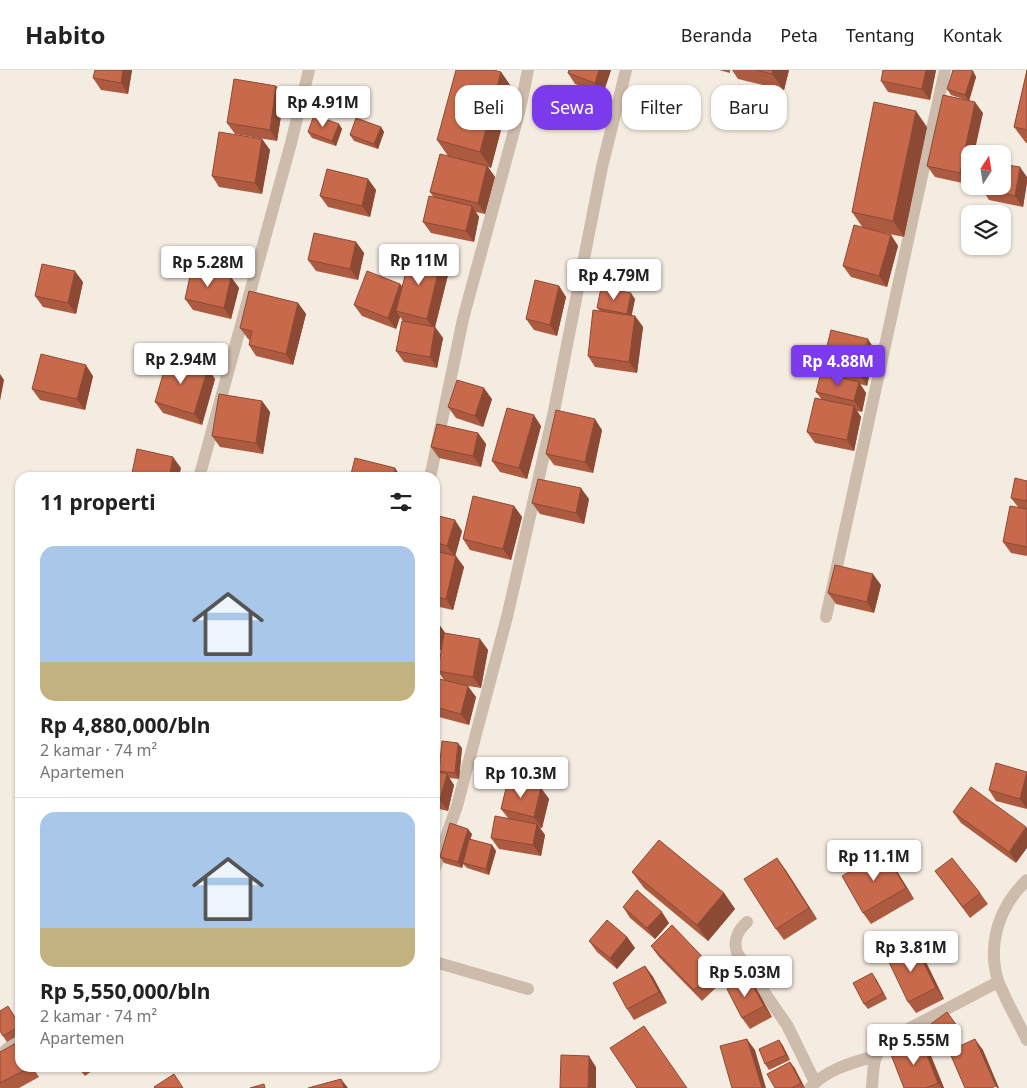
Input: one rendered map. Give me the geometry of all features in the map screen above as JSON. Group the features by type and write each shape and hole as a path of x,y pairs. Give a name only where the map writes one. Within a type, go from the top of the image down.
{"street":[{"path":"201,472 309,70"},
{"path":"431,472 463,319 520,109 528,70"},
{"path":"440,854 457,806 507,618 554,411 602,167 626,70"},
{"path":"826,617 945,70"},
{"path":"1027,880 1014,892 1004,909 996,929 994,955 998,982 1027,1040"},
{"path":"746,922 738,930 735,939 737,952 787,1025 813,1085 849,1063 875,1056"},
{"path":"440,963 528,989"},
{"path":"872,1088 875,1056 879,1049 891,1038 998,982"},
{"path":"0,1055 15,1042"}],"building":[{"path":"95,70 123,70 121,83 93,78"},
{"path":"456,70 493,70 501,72 498,85 455,85 455,130 486,130 480,152 437,140"},
{"path":"569,70 599,70 595,83 568,73"},
{"path":"756,70 773,70 772,74"},
{"path":"883,70 926,70 922,89 881,81"},
{"path":"953,70 973,71 965,95 947,89"},
{"path":"1027,70 1027,130 1014,127"},
{"path":"234,79 276,86 270,130 227,123"},
{"path":"943,95 975,102 966,145 961,145 960,173 927,166"},
{"path":"874,102 916,111 893,221 852,212"},
{"path":"314,115 339,124 332,141 308,132"},
{"path":"356,118 381,127 374,144 350,135"},
{"path":"219,132 262,139 255,183 212,176"},
{"path":"440,154 487,166 478,203 430,192"},
{"path":"1011,166 1020,167 1015,196 1010,195"},
{"path":"327,169 368,179 362,206 320,196"},
{"path":"429,196 472,206 466,231 423,222"},
{"path":"854,225 891,235 879,276 843,266"},
{"path":"314,233 356,242 350,269 308,260"},
{"path":"411,252 441,260 427,319 396,311"},
{"path":"42,264 75,271 68,303 35,296"},
{"path":"192,267 231,277 224,308 185,299"},
{"path":"367,271 400,284 388,318 354,305"},
{"path":"535,280 559,286 550,325 526,319"},
{"path":"601,288 631,293 627,314 597,308"},
{"path":"249,291 298,303 286,354 249,345 252,331 240,328"},
{"path":"593,310 635,316 629,362 588,356"},
{"path":"402,321 435,327 430,357 396,351"},
{"path":"831,330 868,339 860,374 822,366"},
{"path":"41,354 86,365 77,399 32,389"},
{"path":"168,357 208,368 194,414 155,402"},
{"path":"821,373 859,382 854,401 816,392"},
{"path":"457,380 484,388 475,416 448,407"},
{"path":"219,394 262,401 256,443 212,436"},
{"path":"815,398 854,406 847,440 807,432"},
{"path":"507,408 534,415 519,468 492,461"},
{"path":"556,410 595,419 585,462 546,454"},
{"path":"437,424 478,433 473,456 431,447"},
{"path":"137,449 173,457 170,472 132,472"},
{"path":"355,458 395,468 394,472 352,472"},
{"path":"1015,478 1027,481 1027,501 1011,498"},
{"path":"538,479 581,488 576,513 532,503"},
{"path":"473,496 514,506 503,549 463,539"},
{"path":"1010,506 1027,509 1027,547 1003,542"},
{"path":"440,516 455,520 447,546 440,544"},
{"path":"440,552 456,556 446,599 440,598"},
{"path":"835,565 873,574 867,602 828,593"},
{"path":"444,633 480,639 473,677 440,671"},
{"path":"440,679 468,686 461,714 440,708"},
{"path":"442,741 458,743 455,773 440,771"},
{"path":"996,763 1027,772 1020,799 989,790"},
{"path":"440,772 447,774 440,800"},
{"path":"508,780 541,788 534,817 501,809"},
{"path":"971,787 1026,827 1009,852 953,812"},
{"path":"495,816 537,824 533,845 491,838"},
{"path":"450,823 468,829 458,862 440,857"},
{"path":"469,839 492,845 486,869 463,863"},
{"path":"659,840 724,893 697,925 632,872"},
{"path":"884,852 906,888 863,913 842,876"},
{"path":"777,858 809,908 776,929 744,879"},
{"path":"952,858 980,893 963,907 935,871"},
{"path":"637,890 662,912 647,928 623,907"},
{"path":"607,920 627,937 610,958 589,941"},
{"path":"672,925 715,970 694,990 651,946"},
{"path":"915,945 936,988 908,1002 887,958"},
{"path":"645,966 659,992 627,1009 613,983"},
{"path":"872,973 883,993 864,1004 853,983"},
{"path":"748,977 764,1006 742,1018 727,989"},
{"path":"8,1006 15,1018 15,1029 3,1036 0,1031 0,1011"},
{"path":"947,1012 957,1026 933,1043 923,1030"},
{"path":"644,1026 687,1088 637,1088 610,1048"},
{"path":"747,1039 762,1088 732,1088 720,1046"},
{"path":"975,1039 996,1086 991,1088 965,1088 949,1051"},
{"path":"779,1040 786,1055 765,1064 759,1049"},
{"path":"921,1040 938,1083 926,1088 904,1088 890,1052"},
{"path":"15,1044 15,1072 21,1072 0,1083 0,1052"},
{"path":"561,1055 589,1056 588,1088 560,1088"},
{"path":"790,1062 801,1083 792,1088 775,1088 767,1074"},
{"path":"174,1074 183,1088 154,1087"},
{"path":"341,1079 344,1088 308,1088"},
{"path":"264,1084 265,1088 250,1088"}]}
